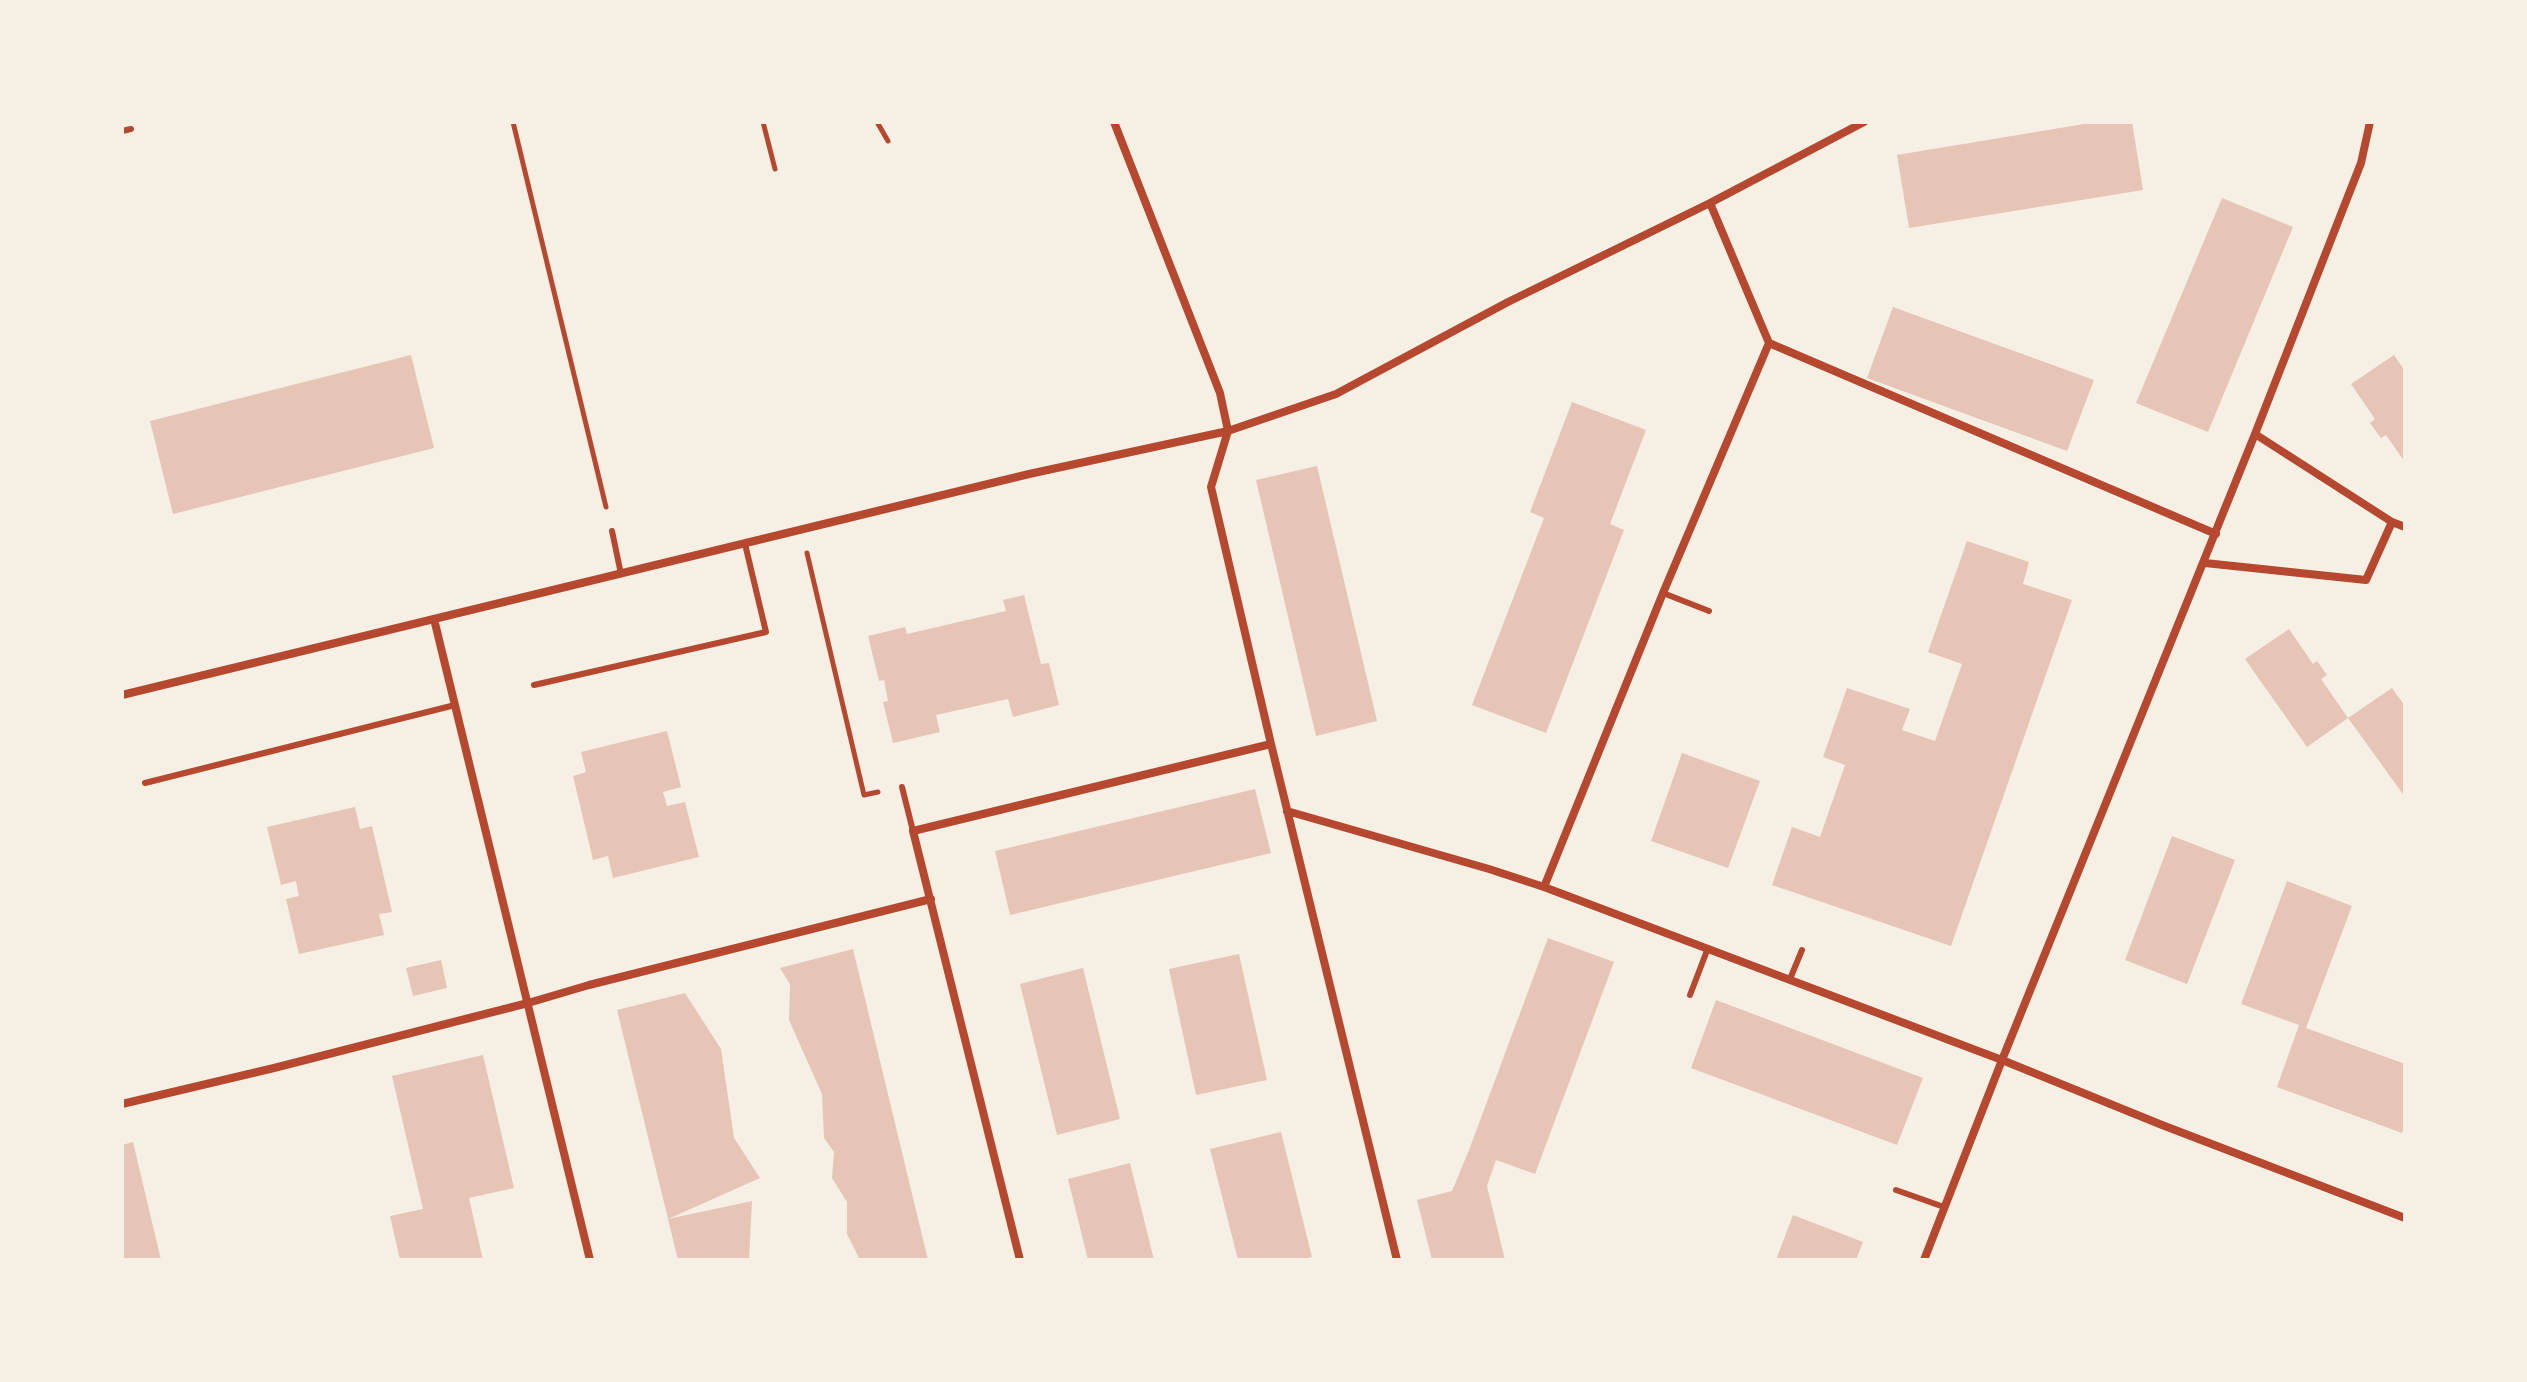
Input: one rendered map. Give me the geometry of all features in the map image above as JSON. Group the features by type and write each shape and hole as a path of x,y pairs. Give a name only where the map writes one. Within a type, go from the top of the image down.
{"street":[{"path":"1114,122 1220,393 1228,431 1211,487 1397,1260"},
{"path":"122,695 1029,474 1228,431 1336,394 1508,302 1710,203 1864,122"},
{"path":"1924,1260 2002,1060 2205,563 2361,163 2370,122"},
{"path":"1710,203 1769,343 2216,534"},
{"path":"1544,887 1663,593 1769,343"},
{"path":"2255,434 2392,522 2405,527"},
{"path":"2205,563 2366,580 2392,522"},
{"path":"434,619 590,1260"},
{"path":"1020,1260 913,831 1271,744"},
{"path":"1287,811 1544,887 2002,1060 2405,1218"},
{"path":"122,1104 931,899"}],"lane":[{"path":"122,131 131,129"},
{"path":"612,531 621,574"},
{"path":"534,685 766,632 745,544"},
{"path":"1663,593 1709,611"},
{"path":"145,783 455,705"},
{"path":"902,787 913,831"},
{"path":"1690,995 1708,948"},
{"path":"1790,979 1802,950"},
{"path":"1896,1190 1944,1207"}],"path":[{"path":"513,122 612,531"},
{"path":"763,122 775,169"},
{"path":"877,122 888,141"},
{"path":"802,530 864,795 902,787"}],"building":[{"path":"2096,122 2132,122 2143,190 1909,228 1897,155"},
{"path":"2222,198 2293,227 2208,432 2136,403"},
{"path":"1893,307 2094,380 2067,451 1867,378"},
{"path":"411,355 434,448 173,514 150,421"},
{"path":"2394,355 2405,371 2405,462 2386,435 2381,438 2370,423 2375,419 2351,384"},
{"path":"1572,402 1646,430 1610,524 1624,530 1546,733 1472,705 1544,518 1530,512"},
{"path":"1317,466 1377,721 1316,736 1256,480"},
{"path":"1967,541 2029,562 2023,584 2072,600 1951,946 1772,885 1792,827 1820,837 1845,765 1823,757 1847,688 1910,709 1902,730 1935,741 1962,664 1928,652"},
{"path":"1024,595 1041,664 1049,663 1059,705 1013,717 1008,699 936,715 940,732 893,743 883,702 888,701 884,680 879,681 868,636 905,627 907,634 1006,611 1003,600"},
{"path":"2289,629 2313,664 2317,661 2327,675 2321,679 2348,718 2307,747 2245,659"},
{"path":"2392,688 2405,706 2405,797 2348,718"},
{"path":"667,731 681,787 663,792 667,806 685,802 699,857 613,878 608,856 593,860 573,776 586,772 581,752"},
{"path":"1682,753 1760,781 1728,868 1651,841"},
{"path":"1255,789 1271,853 1010,915 995,851"},
{"path":"355,807 360,829 372,826 392,912 379,914 384,935 299,954 286,899 299,896 296,881 281,885 267,827"},
{"path":"2172,836 2235,860 2187,984 2125,960"},
{"path":"2287,881 2352,906 2306,1028 2405,1064 2405,1124 2402,1133 2277,1087 2299,1025 2241,1004"},
{"path":"1548,938 1614,962 1535,1174 1496,1160 1487,1186 1505,1260 1432,1260 1417,1200 1452,1191"},
{"path":"853,949 928,1260 860,1260 847,1234 847,1202 832,1178 834,1152 824,1138 822,1094 789,1020 790,984 780,968"},
{"path":"1239,954 1267,1080 1196,1095 1169,969"},
{"path":"441,960 447,988 413,996 406,968"},
{"path":"1083,968 1120,1119 1057,1135 1020,984"},
{"path":"685,993 721,1049 734,1138 760,1178 668,1219 617,1010"},
{"path":"1716,1000 1923,1078 1897,1145 1691,1068"},
{"path":"483,1055 514,1188 469,1198 483,1260 400,1260 390,1216 423,1209 392,1076"},
{"path":"1281,1132 1312,1257 1300,1260 1238,1260 1210,1149"},
{"path":"133,1142 161,1260 122,1260 122,1145"},
{"path":"1130,1163 1154,1260 1088,1260 1068,1179"},
{"path":"752,1201 749,1260 678,1260 668,1219"},
{"path":"1793,1215 1863,1242 1856,1260 1776,1260"}]}
